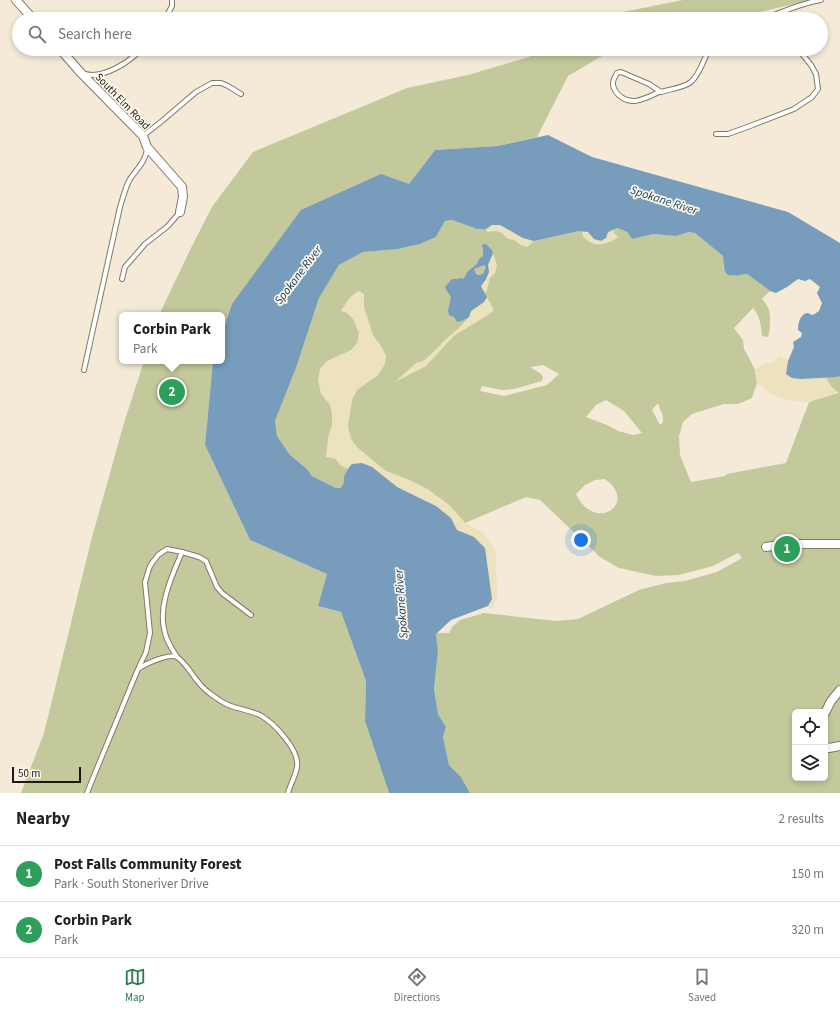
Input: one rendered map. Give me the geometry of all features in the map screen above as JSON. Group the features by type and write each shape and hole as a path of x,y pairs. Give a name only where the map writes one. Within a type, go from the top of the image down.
{"street":[{"path":"16,0 27,12"},
{"name":"South Elm Road","path":"66,56 143,136 147,147 183,187 180,212"},
{"path":"766,547 787,544 840,544"},
{"path":"827,709 831,701 840,690"},
{"path":"828,748 840,746"}],"lane":[{"path":"169,12 172,6 172,0"},
{"path":"781,12 821,0"},
{"path":"80,72 88,75 96,75 108,71 134,56"},
{"path":"661,92 649,84 621,72 617,73 614,78 613,85 617,93 622,98 637,101 690,83 695,78 706,56"},
{"path":"716,134 728,134 750,126 794,109 812,97 818,88 816,74 804,56"},
{"path":"143,136 196,92 212,83 221,83 241,94"},
{"path":"84,370 120,207 129,180 144,160 147,153 147,147"},
{"path":"122,279 125,267 145,244 168,226 180,212"},
{"path":"87,793 146,652 150,633 145,582 150,566 158,555 167,549 199,556 206,561 217,587 222,593 251,615"},
{"path":"182,552 171,579 164,602 164,632 169,644 177,657 186,666 200,685 229,706 260,716 273,725 288,742 296,756 297,767 288,793"},
{"path":"138,669 150,662 170,656 177,657"}],"green space":[{"path":"683,0 811,0 760,12 623,12"},
{"path":"532,56 602,56 568,76 537,137 498,146 435,150 409,184 233,304 225,326 225,312 160,312 212,207 253,152 407,88 468,75"},
{"path":"452,220 477,229 492,225 534,241 579,231 608,232 617,228 627,232 632,239 653,234 676,236 689,232 695,233 723,256 723,268 731,276 747,274 770,291 762,299 768,307 770,313 768,337 762,336 759,317 753,308 734,328 743,340 744,349 755,370 757,383 752,398 738,404 724,404 692,414 683,422 679,436 680,455 691,482 786,463 809,402 811,402 819,378 840,376 840,793 470,793 461,777 449,765 443,737 446,727 438,714 434,689 438,651 436,633 449,633 452,627 460,620 484,613 557,621 578,619 639,590 666,583 685,581 717,572 742,558 738,553 713,566 679,575 656,576 619,568 600,557 540,500 526,497 465,523 450,506 440,498 345,476 344,485 341,488 336,488 312,476 307,469 290,455 277,436 275,421 296,368 319,298 339,265 363,252 398,249 420,244 436,237 445,221","holes":["543,365 559,374 547,385 504,396 480,391 482,386 502,390 514,389 542,381 543,377 540,373 530,367","606,400 624,411 642,433 633,435 618,431 586,417 596,405","658,403 663,417 663,422 660,425 652,410","605,479 614,488 617,497 616,505 610,510 602,513 593,512 584,506 576,494 585,485 595,480"]},
{"path":"143,364 213,364 205,445 250,540 327,574 318,606 341,612 366,681 365,721 389,793 21,793 44,733 91,541 124,423"}],"sand":[{"path":"492,225 500,225 523,238 534,241 527,247 514,240 508,239 502,233 496,231 487,232 486,229"},
{"path":"614,230 614,233 618,237 612,241 602,244 591,243 583,237 582,231 588,232 594,239"},
{"path":"493,253 497,265 495,273 490,278 486,293 481,286 486,279 487,265"},
{"path":"359,291 364,294 364,307 373,335 386,356 385,364 378,375 357,390 352,400 348,426 351,439 357,447 386,471 410,480 429,490 450,506 465,523 484,533 494,548 496,558 497,598 492,610 488,606 492,599 485,548 474,538 457,530 451,518 436,506 397,487 372,467 352,464 347,469 340,465 336,459 326,457 328,438 332,425 332,414 330,405 321,394 318,380 320,369 327,361 351,350 357,343 359,333 353,319 347,313 341,311 351,297"},
{"path":"487,297 494,310 455,335 426,366 395,382 416,363 423,361 428,357 459,328 469,317 471,311 484,302"},
{"path":"779,356 784,357 788,361 787,374 801,379 826,378 831,386 839,393 809,402 787,400 771,394 757,383 755,370 768,363 773,363"}],"water":[{"name":"Spokane River","path":"548,135 592,157 788,212 840,243 840,376 801,379 792,378 786,374 788,361 794,347 793,342 801,337 802,333 798,330 801,317 808,313 813,315 819,311 822,303 817,293 820,287 810,279 805,281 798,279 776,293 770,291 747,274 735,276 730,275 725,272 723,256 695,233 689,232 676,236 653,234 632,239 627,232 617,228 608,232 606,238 601,241 594,239 588,232 579,231 534,241 523,238 500,225 492,225 486,229 477,229 452,220 445,221 436,237 420,244 398,249 363,252 339,265 319,298 296,368 275,421 277,436 290,455 307,469 312,476 336,488 342,487 344,477 352,464 362,463 372,467 397,487 436,506 451,518 457,530 474,537 485,548 492,599 488,606 451,620 436,634 438,651 434,689 438,714 446,727 443,737 449,765 461,777 470,793 389,793 365,721 366,681 341,612 318,606 327,574 250,540 205,445 213,364 225,364 225,325 232,304 301,210 381,174 409,184 435,150 498,146"},
{"path":"486,244 493,253 488,265 489,272 481,286 487,297 484,302 471,311 469,317 457,322 454,317 449,315 448,311 451,297 445,287 452,279 463,279 467,272 477,264 479,259 483,256 482,245","holes":["484,265 486,267 483,274 476,274 474,269"]}],"place":[{"name":"Corbin Park","path":"172,392"},
{"name":"Post Falls Community Forest","path":"787,549"}]}
